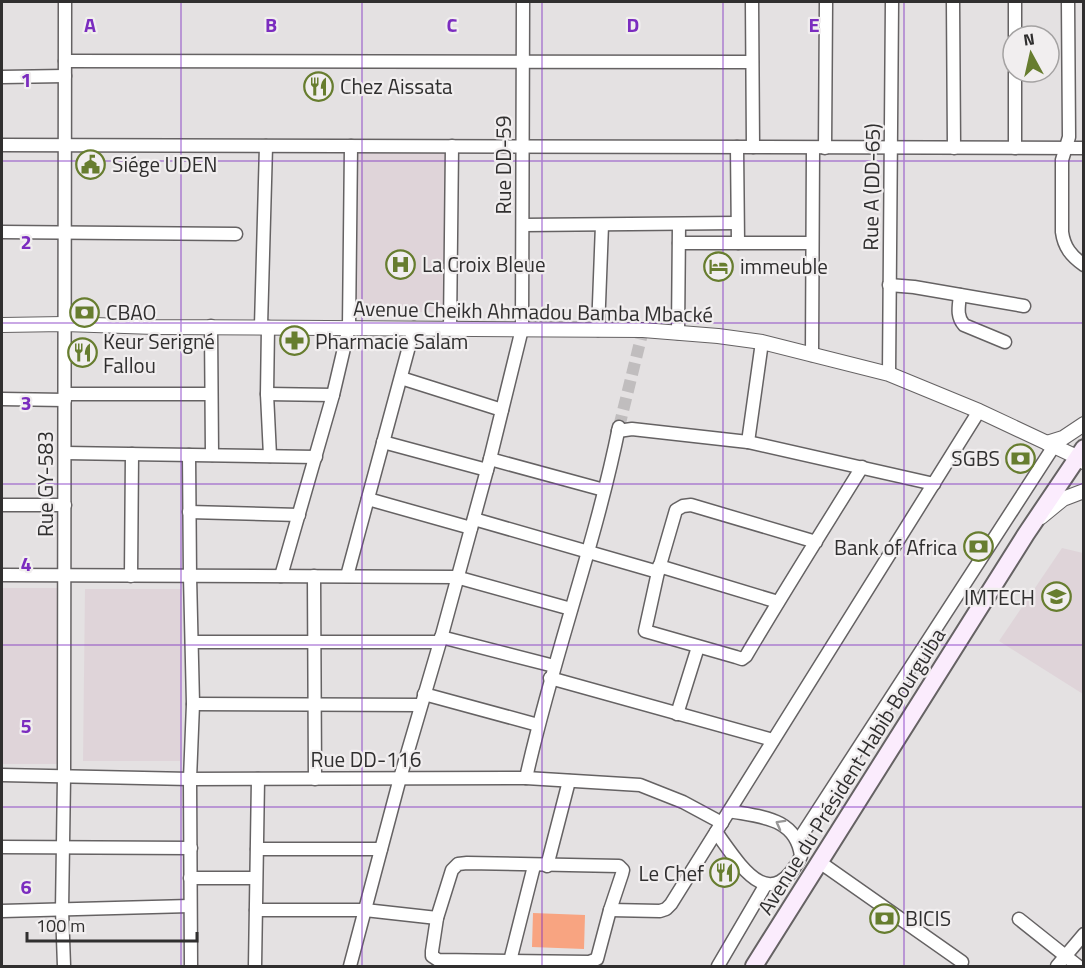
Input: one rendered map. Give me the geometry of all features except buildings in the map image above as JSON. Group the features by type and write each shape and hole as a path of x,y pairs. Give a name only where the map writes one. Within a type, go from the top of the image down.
{"main road":[{"name":"Avenue du Président Habib Bourguiba","path":"754,966 1034,522 1081,455"}],"street":[{"name":"Rue GY-583","path":"64,966 62,910 65,576 65,2"},
{"name":"Rue DD-59","path":"350,966 400,778 441,640 522,329 523,2"},
{"path":"752,2 753,147"},
{"path":"812,355 812,243 826,2"},
{"name":"Rue A (DD-65)","path":"889,374 892,2"},
{"path":"953,2 954,148"},
{"path":"1015,2 1015,24"},
{"path":"1068,2 1069,137 1062,160 1064,243 1070,253 1083,265"},
{"path":"65,61 752,62"},
{"path":"2,77 65,76"},
{"path":"1015,84 1016,148"},
{"path":"2,145 1083,148"},
{"path":"266,146 264,327 270,456"},
{"path":"280,576 316,457 349,327 351,146"},
{"path":"450,328 452,147"},
{"path":"737,147 738,243"},
{"path":"522,225 737,223"},
{"path":"598,330 602,225"},
{"path":"678,333 680,225"},
{"path":"2,232 236,234"},
{"path":"680,243 812,243"},
{"path":"889,285 914,287 1024,306"},
{"path":"960,295 958,315 964,325 1005,342"},
{"name":"Avenue Cheikh Ahmadou Bamba Mbacké","path":"2,326 64,324 598,330 718,336 762,342 889,374 979,411 1050,444 1081,455"},
{"path":"211,326 212,455"},
{"path":"347,576 414,328"},
{"path":"748,442 762,342"},
{"path":"401,378 501,410"},
{"path":"2,399 211,394"},
{"path":"267,394 333,395"},
{"path":"610,910 660,911 666,909 979,411"},
{"path":"798,841 1050,444 1083,424"},
{"path":"526,778 552,672 588,552 618,429 748,442 934,484"},
{"path":"383,442 604,490"},
{"path":"65,453 316,457"},
{"path":"131,576 132,454"},
{"path":"189,455 193,704 190,779 191,966"},
{"path":"816,542 691,505 682,506 676,510 658,569 645,630 742,659 746,656 778,602 816,542 862,467"},
{"path":"1034,522 1063,499 1083,490"},
{"path":"368,500 658,569 778,602"},
{"path":"2,505 65,505"},
{"path":"189,512 299,515"},
{"path":"2,576 456,577 571,609"},
{"path":"314,576 315,779"},
{"path":"192,642 441,640 552,672 677,714 773,740"},
{"path":"677,714 698,647"},
{"path":"193,704 314,705 423,699 538,725"},
{"name":"Rue DD-116","path":"2,775 190,779 526,778 640,785 683,802 719,827"},
{"path":"255,966 258,779"},
{"path":"547,866 569,781"},
{"path":"719,827 747,873 758,881 776,884 784,880 795,868 801,856 798,841 783,824 729,811"},
{"path":"2,847 191,848"},
{"path":"257,849 381,849"},
{"path":"458,864 547,866 619,866 623,870 597,959 594,961 516,963 438,960 432,956 437,918 452,870 458,864"},
{"path":"516,963 534,866"},
{"path":"795,868 817,869 962,962"},
{"path":"190,878 255,878"},
{"path":"718,966 766,884"},
{"path":"2,911 190,906"},
{"path":"256,910 365,910 437,918"},
{"path":"1019,919 1078,966"},
{"path":"1057,966 1083,934"}],"shaded area":[{"name":"La Croix Bleue","path":"355,152 446,152 445,312 355,312"},
{"name":"IMTECH","path":"1062,548 1083,553 1083,694 999,641"},
{"path":"2,588 58,588 58,764 2,764"},
{"path":"85,589 181,589 180,761 83,761"},
{"path":"533,913 585,915 584,949 532,947"}],"tunnel":[{"path":"619,427 643,330"}],"place":[{"name":"Chez Aissata","path":"319,86"},
{"name":"Siége UDEN","path":"91,164"},
{"name":"La Croix Bleue","path":"401,264"},
{"name":"immeuble","path":"719,266"},
{"name":"CBAO","path":"85,312"},
{"name":"Pharmacie Salam","path":"294,341"},
{"name":"Keur Serigné Fallou","path":"82,353"},
{"name":"SGBS","path":"1021,458"},
{"name":"Bank of Africa","path":"978,547"},
{"name":"IMTECH","path":"1056,597"},
{"name":"Le Chef","path":"725,873"},
{"name":"BICIS","path":"884,918"}]}
